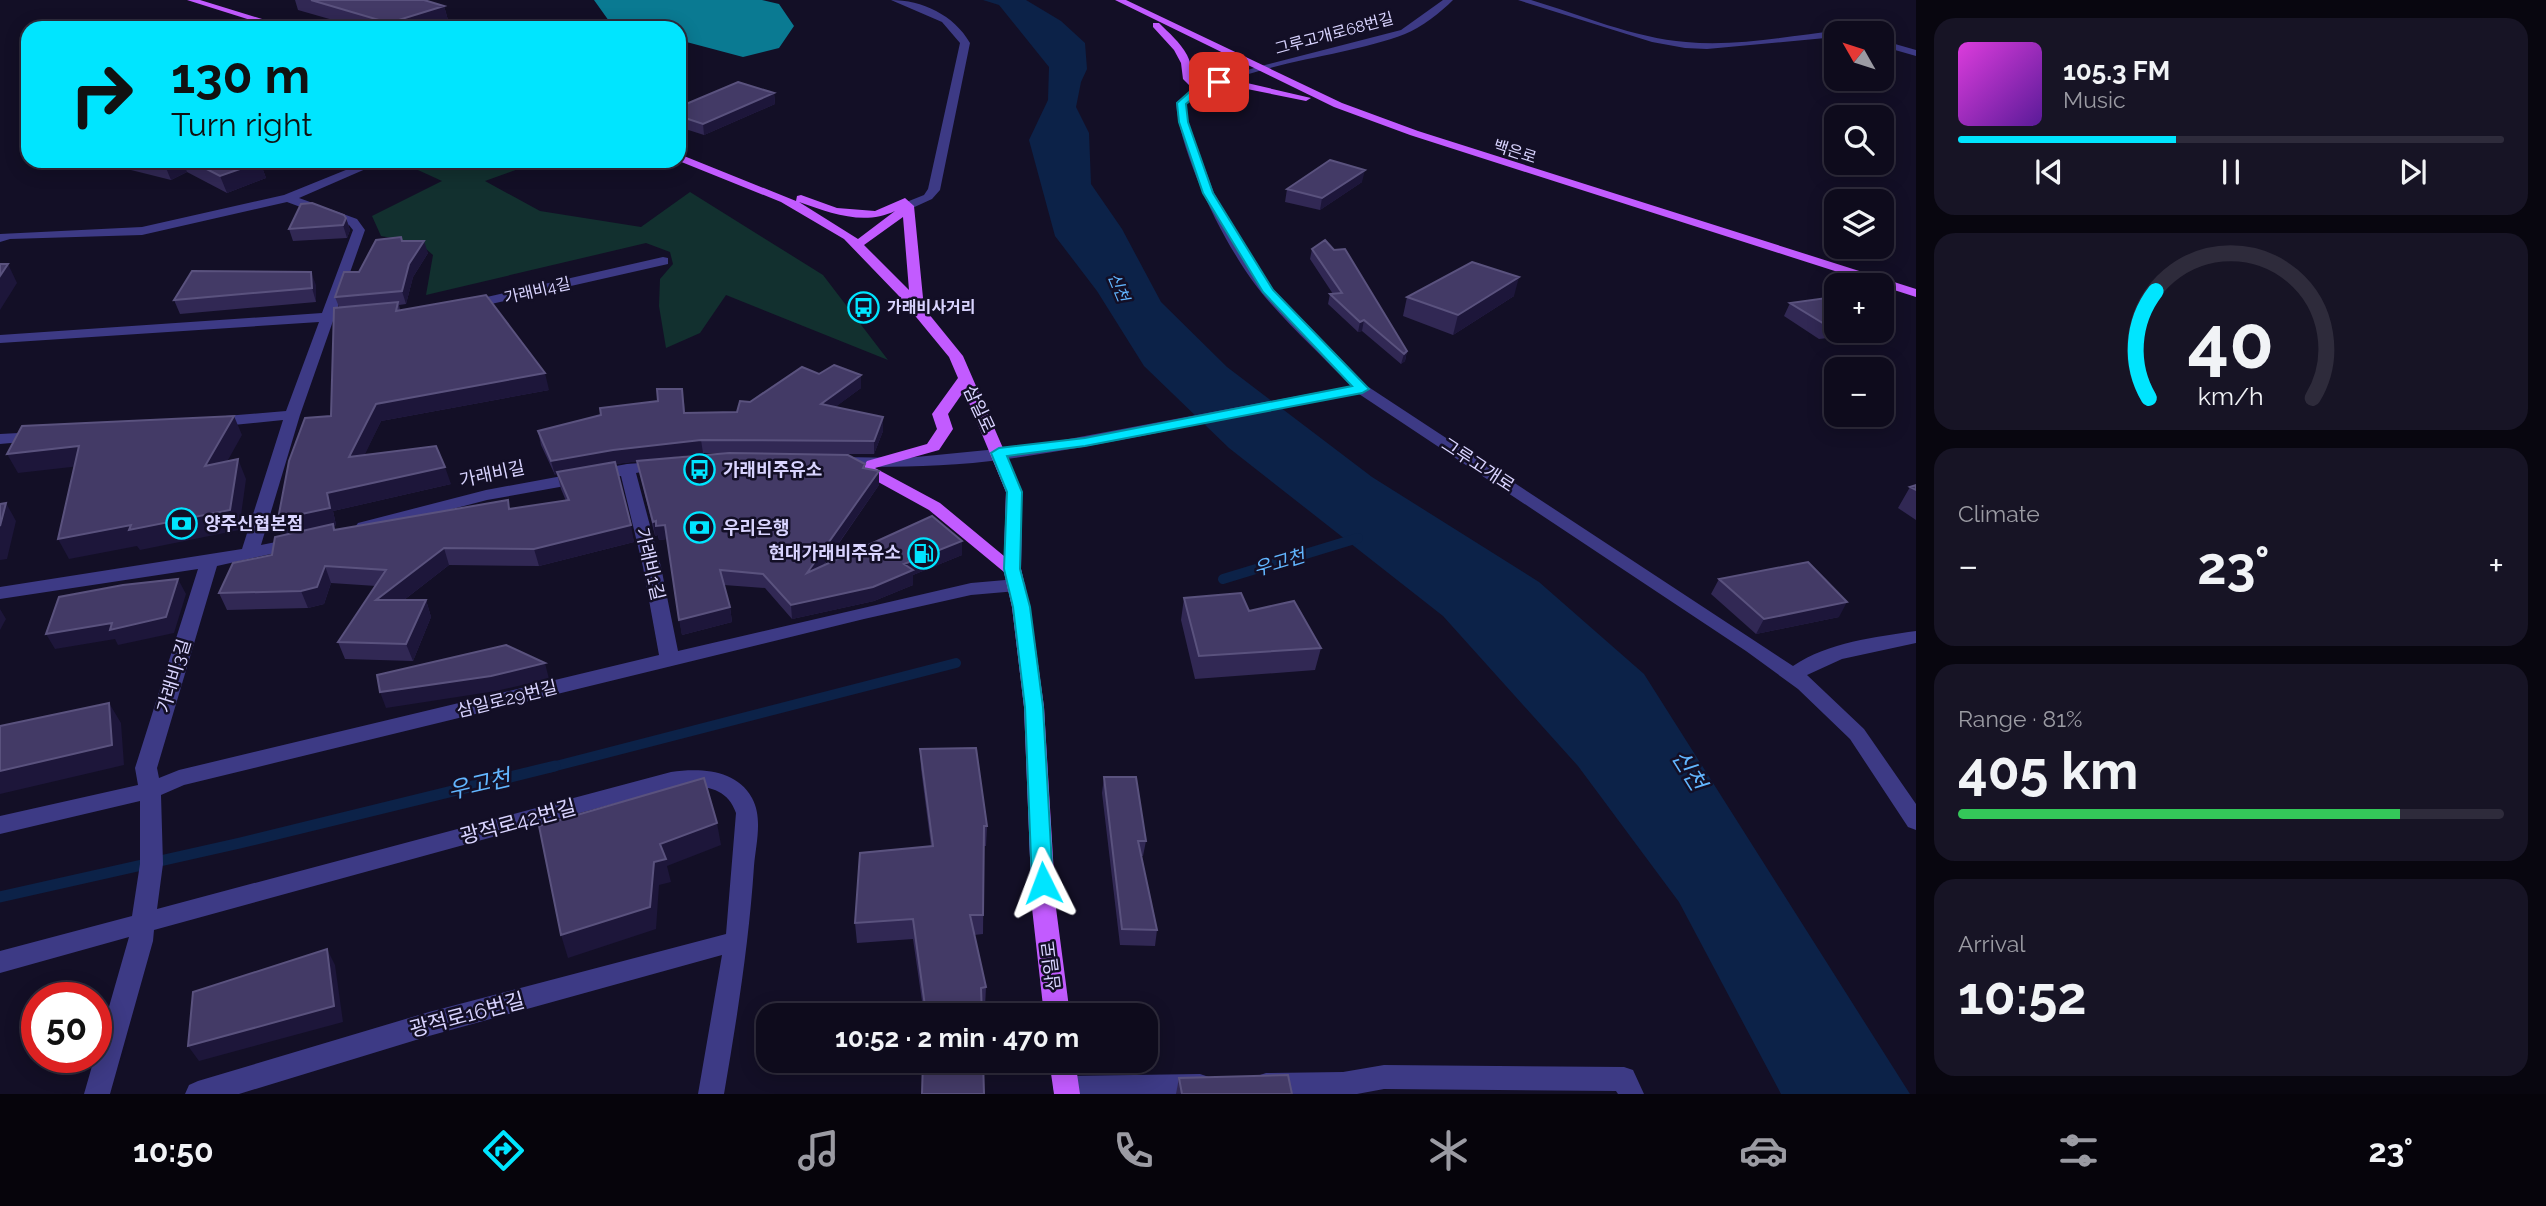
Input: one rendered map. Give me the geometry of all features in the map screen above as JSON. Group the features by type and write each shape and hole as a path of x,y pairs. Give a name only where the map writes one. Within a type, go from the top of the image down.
{"main road":[{"path":"191,0 262,21"},
{"name":"백은로","path":"1119,0 1338,105 1495,161 1916,293"},
{"path":"1143,12 1177,45 1188,65 1188,79 1199,89 1247,86 1338,105"},
{"name":"삼일로","path":"686,160 785,198 848,236 917,309 956,356 999,453 1014,492 1014,577 1034,707 1044,908 1056,1003"},
{"path":"749,184 835,211 877,215 906,204"},
{"path":"857,245 906,204"},
{"path":"906,204 917,309"},
{"path":"873,464 933,447 946,429 940,414 965,379"},
{"path":"850,463 926,500 958,525 1014,577"},
{"path":"1064,1073 1066,1091"}],"street":[{"path":"895,0 935,13 961,33 965,43 934,190 928,197 906,204"},
{"name":"그루고개로68번길","path":"1260,69 1404,32 1449,0"},
{"path":"1522,0 1655,40 1685,45 1707,46 1824,35"},
{"path":"1894,47 1916,53"},
{"path":"1199,89 1260,69"},
{"name":"그루고개로","path":"1199,89 1181,103 1183,122 1208,193 1269,292 1362,389 1793,675 1857,734 1916,821"},
{"path":"0,239 8,236 142,232 288,198 361,168"},
{"path":"250,553 292,415 359,230 353,222 288,198"},
{"name":"가래비4길","path":"457,306 663,261"},
{"path":"0,339 366,315"},
{"path":"825,461 873,464 948,460 1085,442 1362,389"},
{"path":"195,424 292,415"},
{"path":"0,439 58,435"},
{"name":"가래비길","path":"347,531 486,495 627,469 685,462"},
{"name":"가래비1길","path":"627,469 652,567 670,660"},
{"path":"0,593 209,562 310,540"},
{"name":"가래비3길","path":"141,923 149,892 152,790 146,768 209,562"},
{"name":"삼일로29번길","path":"0,825 152,790 179,778 1014,577"},
{"path":"1793,675 1810,662 1874,644 1916,637"},
{"name":"광적로42번길","path":"0,962 691,777 712,780 732,787 744,797 747,813 737,941 712,1094"},
{"path":"97,1094 141,941 141,923"},
{"name":"광적로16번길","path":"198,1094 429,1024 737,941"},
{"path":"1066,1091 1230,1086 1345,1089 1384,1077 1624,1079 1631,1094"}],"green space":[{"path":"414,168 521,168 485,181 540,211 641,227 690,192 823,275 888,360 726,295 700,333 666,348 659,306 660,279 673,264 670,252 646,243 426,295 433,255 419,243 381,236 372,216 442,181"}],"water":[{"name":"신천","path":"983,0 1026,0 1061,21 1085,43 1087,69 1081,82 1076,107 1089,133 1091,184 1122,229 1161,302 1227,367 1372,477 1539,582 1644,674 1910,1094 1781,1094 1679,902 1578,766 1443,616 1229,448 1144,366 1097,291 1055,236 1029,140 1048,100 1049,67 999,5"}],"building":[{"path":"311,0 424,0 444,6 395,21 382,21"},
{"path":"738,82 774,93 703,124 686,118 686,104"},
{"path":"1330,160 1365,170 1322,198 1287,189"},
{"path":"205,168 243,168 220,176"},
{"path":"312,203 344,215 346,218 343,225 289,229 301,204"},
{"path":"401,237 402,241 424,241 409,264 402,291 335,297 344,272 359,272 376,240"},
{"path":"1325,240 1334,250 1345,249 1407,351 1404,354 1364,320 1360,322 1330,294 1342,293 1312,249"},
{"path":"1472,262 1519,277 1458,315 1407,297"},
{"path":"0,264 8,264 0,276"},
{"path":"192,271 311,272 312,288 174,300"},
{"path":"486,295 545,373 376,404 349,457 436,446 445,467 327,493 330,508 278,519 289,461 305,418 331,416 334,308 398,302 396,311"},
{"path":"1824,298 1824,324 1790,303"},
{"path":"834,365 861,375 821,404 883,417 874,441 701,440 613,450 551,461 538,431 601,415 600,408 658,401 657,389 682,389 684,413 737,412 740,401 750,402 802,367 819,374"},
{"path":"234,416 205,466 238,459 230,510 129,530 131,525 58,539 79,446 7,454 22,426"},
{"path":"729,453 848,455 865,464 863,468 879,471 807,573 932,516 962,541 904,564 913,570 873,587 791,605 763,574 720,570 730,607 679,620 665,525 656,526 656,521 653,522 637,461"},
{"path":"615,462 631,525 534,549 444,548 376,600 426,600 406,644 338,642 386,570 325,566 317,587 301,591 219,593 233,563 272,555 275,537 333,524 334,530 508,500 509,509 569,500 557,472"},
{"path":"6,503 0,526 0,504"},
{"path":"1808,562 1847,602 1764,619 1719,579"},
{"path":"178,579 166,617 110,630 112,623 46,634 59,597 123,585"},
{"path":"1241,593 1249,611 1294,601 1321,648 1199,656 1184,598"},
{"path":"506,645 545,663 491,676 380,692 377,675"},
{"path":"109,703 112,745 0,771 0,726"},
{"path":"976,748 987,826 984,826 983,915 970,915 986,987 981,988 982,1003 925,1003 913,919 855,923 860,853 933,846 920,749"},
{"path":"1104,777 1136,777 1146,841 1138,841 1157,930 1122,929"},
{"path":"704,778 717,823 660,844 666,859 654,862 650,907 561,935 539,826"},
{"path":"327,949 334,1006 188,1046 193,992"},
{"path":"923,1073 983,1073 984,1094 922,1094"},
{"path":"1288,1075 1292,1094 1182,1094 1179,1078"}],"waterway":[{"name":"우고천","path":"1223,579 1358,538"},
{"name":"우고천","path":"548,768 956,663"},
{"name":"우고천","path":"0,897 240,843 555,766"}],"runway":[{"path":"643,0 743,26"}],"place":[{"name":"가래비사거리","path":"864,307"},
{"name":"가래비주유소","path":"700,470"},
{"name":"양주신협본점","path":"181,524"},
{"name":"우리은행","path":"700,528"},
{"name":"현대가래비주유소","path":"924,553"}],"route":[{"path":"1043,883 1034,707 1021,607 1012,569 1015,496 999,453 1085,442 1362,389 1269,292 1208,193 1183,122 1181,103 1199,89 1219,82"}]}
